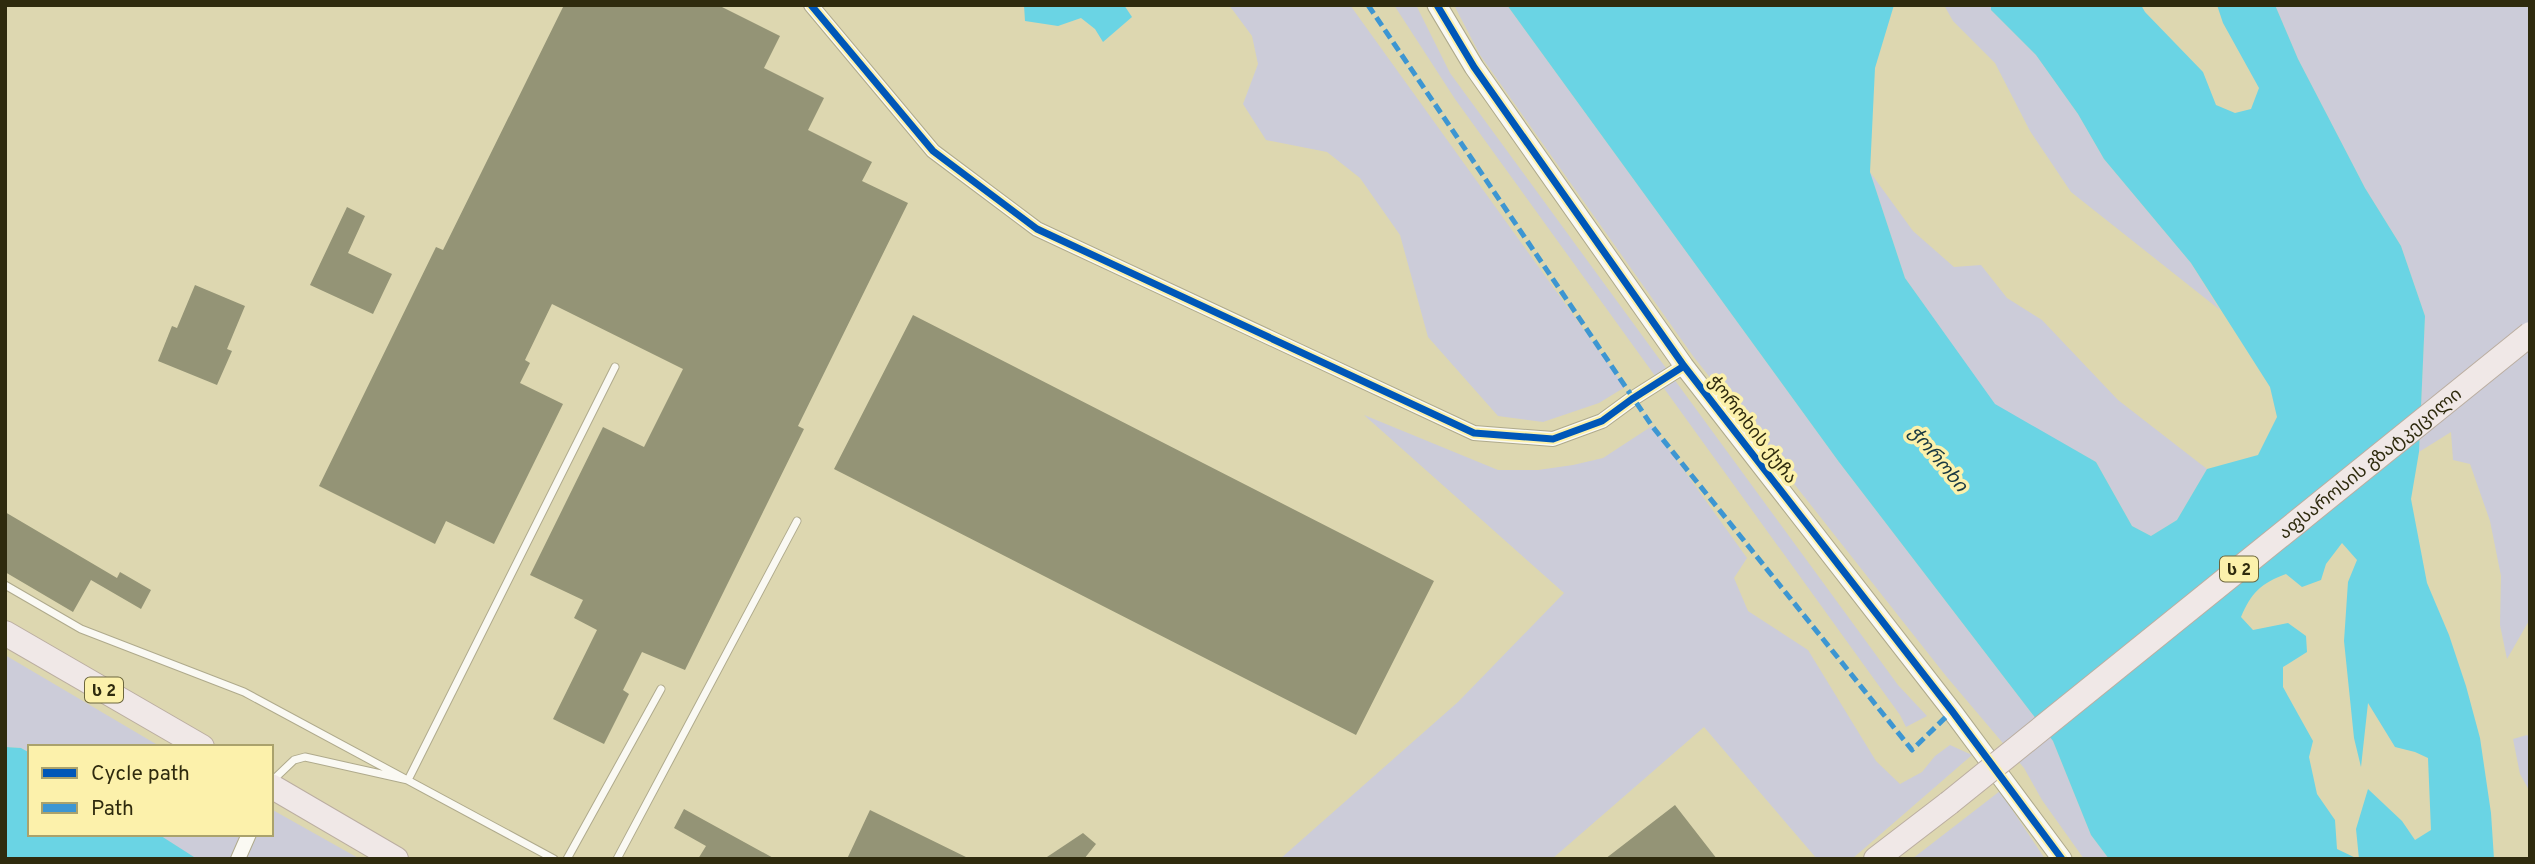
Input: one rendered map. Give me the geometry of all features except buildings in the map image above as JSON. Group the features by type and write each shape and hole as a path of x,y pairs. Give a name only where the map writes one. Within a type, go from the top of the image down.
{"highway":[{"name":"აფსაროსის გზატკეცილი","path":"1876,859 2530,334"},
{"name":"ს 2","path":"5,633 199,745"},
{"path":"273,785 396,859"}],"street":[{"path":"811,5 933,151 1037,229 1474,433 1553,439 1602,421 1684,366"},
{"name":"ჭოროხის ქუჩა","path":"1437,5 1474,67 1684,366 1952,712 2062,859"},
{"path":"239,859 248,836"}],"lane":[{"path":"408,780 615,366"},
{"path":"617,859 797,521"},
{"path":"5,585 81,629 244,692 554,859"},
{"path":"567,859 662,689"},
{"path":"273,782 294,760 305,757 408,780"}],"shaded area":[{"path":"1229,5 1350,5 1625,387 1599,403 1543,422 1498,416 1428,337 1400,235 1360,178 1327,152 1266,140 1243,104 1258,64 1252,36"},
{"path":"1394,5 1416,5 1450,73 1898,685 1927,716 1906,727 1900,715 1455,99"},
{"path":"1454,5 1507,5 1839,462 2053,741 2091,835 2109,859 2084,859 2042,800 2024,768 1946,676 1693,356 1480,55"},
{"path":"1944,5 1991,5 1991,10 2036,55 2078,114 2104,159 2191,263 2220,310 2071,192 2030,131 1995,63 1953,21"},
{"path":"2275,5 2530,5 2530,619 2507,659 2500,625 2501,576 2490,521 2470,464 2453,460 2451,432 2419,452 2425,316 2401,246 2365,188 2298,59"},
{"path":"1870,172 1913,231 1954,267 1981,265 2007,298 2042,320 2118,400 2207,469 2177,520 2151,536 2132,526 2096,462 1995,405 1905,278"},
{"path":"1364,415 1498,470 1538,470 1603,458 1652,426 1747,558 1734,578 1748,611 1808,650 1876,761 1900,784 1922,772 1935,756 1950,745 1972,755 1852,859 1817,859 1704,727 1552,859 1280,859 1458,702 1564,593"},
{"path":"5,655 158,745 28,745 28,752 21,748 5,747"},
{"path":"2527,735 2530,738 2530,792 2520,774 2513,739"},
{"path":"2000,791 2045,859 1912,859"},
{"path":"273,810 360,859 193,859 161,836 273,836"}],"water":[{"path":"1024,5 1124,5 1132,17 1103,42 1095,29 1081,18 1058,26 1025,21"},
{"name":"ჭოროხი","path":"1507,5 1894,5 1875,68 1870,172 1905,278 1995,404 2096,462 2132,526 2151,536 2177,520 2207,469 2258,455 2277,417 2270,387 2191,263 2104,159 2078,114 2036,55 1991,10 1991,5 2141,5 2203,72 2216,105 2235,113 2251,109 2259,88 2223,23 2217,5 2275,5 2298,59 2365,188 2401,246 2425,316 2419,452 2411,499 2427,583 2449,635 2480,738 2491,813 2494,859 2359,859 2356,829 2368,789 2402,821 2415,840 2431,830 2428,758 2395,747 2368,703 2361,767 2354,738 2344,641 2348,582 2357,560 2342,543 2326,564 2321,580 2302,587 2286,574 2277,577 2258,590 2241,617 2253,630 2288,623 2306,636 2307,652 2283,667 2283,687 2313,741 2309,757 2317,794 2335,820 2337,849 2358,859 2109,859 2091,835 2053,741 1839,462"},
{"path":"5,747 21,748 28,752 28,836 161,836 194,857 5,859"}],"marked path":[{"path":"1368,5 1652,426 1912,750 1952,711"}],"cycle path":[{"path":"811,5 933,151 1037,229 1474,433 1553,439 1602,421 1684,366"},
{"path":"1437,5 1474,67 1684,366 1952,711 2062,859"}]}
